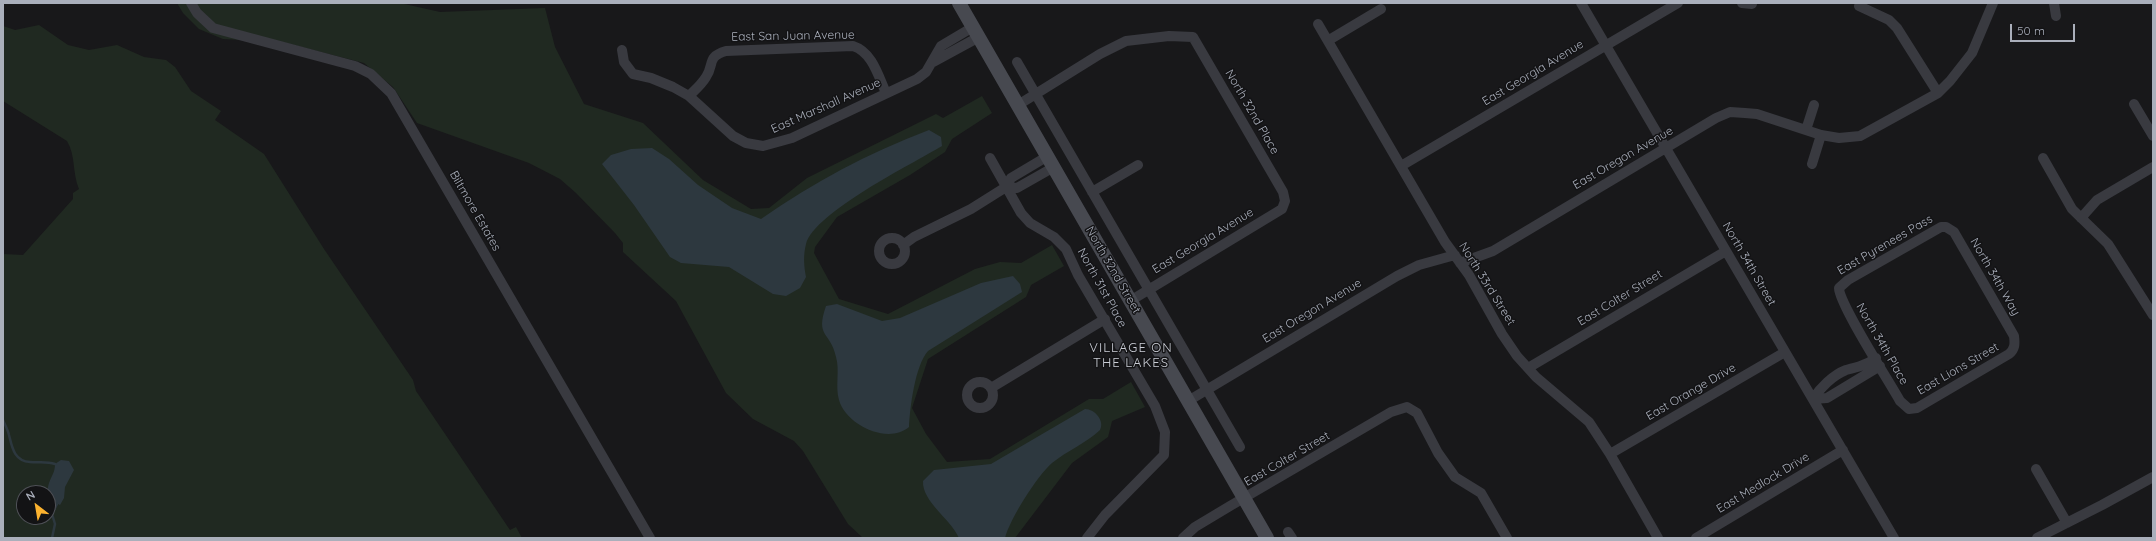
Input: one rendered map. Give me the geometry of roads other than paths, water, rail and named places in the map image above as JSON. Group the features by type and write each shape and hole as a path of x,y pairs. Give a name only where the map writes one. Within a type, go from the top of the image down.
{"main road":[{"name":"North 32nd Street","path":"959,3 1267,538"}],"street":[{"name":"Biltmore Estates","path":"191,3 197,13 213,28 355,66 371,74 391,93 650,538"},
{"name":"North 34th Street","path":"1581,3 1894,538"},
{"name":"East Georgia Avenue","path":"1401,166 1678,3"},
{"name":"East Oregon Avenue","path":"1188,401 1397,276 1419,265 1457,259 1492,251 1716,118 1730,112 1757,114 1821,135 1839,138 1860,136 1938,93 1961,69 1972,54 1994,3"},
{"path":"2054,3 2056,16"},
{"path":"1859,6 1888,20 1897,28 1938,93"},
{"path":"1329,40 1381,9"},
{"name":"North 33rd Street","path":"1318,24 1329,40 1401,166 1502,334 1528,368 1589,422 1610,454 1658,538"},
{"name":"East Marshall Avenue","path":"689,96 733,136 746,143 763,146 792,138 917,79 926,72 933,62 976,32"},
{"name":"North 32nd Place","path":"1036,94 1100,54 1126,41 1169,36 1193,37 1283,192 1285,201"},
{"name":"East San Juan Avenue","path":"689,96 707,76 711,60 717,53 726,51 853,46 863,49 868,55 886,93"},
{"path":"622,50 624,62 633,74 666,84 689,96"},
{"name":"North 32nd Street","path":"1017,62 1240,447"},
{"path":"1018,105 1036,94"},
{"path":"2134,104 2153,136"},
{"path":"1806,130 1814,105"},
{"path":"1812,164 1821,135"},
{"name":"North 31st Place","path":"990,158 1006,187 1030,223 1054,237 1066,249 1155,406 1165,432 1164,455 1105,515 1087,538"},
{"path":"2043,158 2072,209 2108,244 2153,314"},
{"path":"903,245 914,237 971,209 1006,187 1011,178 1021,172 1051,162"},
{"path":"1006,187 1017,188 1026,183 1051,162"},
{"path":"1092,192 1138,165"},
{"path":"2081,218 2097,200 2153,167"},
{"path":"1021,172 1026,183"},
{"name":"East Georgia Avenue","path":"1130,301 1282,209 1285,201"},
{"name":"East Pyrenees Pass","path":"1839,288 1848,280 1934,230 1946,227"},
{"name":"North 34th Way","path":"1946,227 1954,232 2014,336 2015,344"},
{"name":"East Colter Street","path":"1528,368 1726,251"},
{"name":"North 34th Place","path":"1839,288 1841,299 1900,401 1909,409"},
{"path":"991,388 1105,320"},
{"name":"East Lions Street","path":"1909,409 1917,408 2009,354 2013,350 2015,344"},
{"name":"East Orange Drive","path":"1610,454 1785,352"},
{"path":"1813,399 1819,389 1838,375 1878,362"},
{"path":"1813,399 1827,398 1845,387 1878,362"},
{"path":"1838,375 1845,387"},
{"name":"East Colter Street","path":"1183,538 1195,527 1391,412 1407,407 1417,413 1438,453 1455,476 1481,493 1506,538"},
{"name":"East Medlock Drive","path":"1696,538 1843,450"},
{"path":"2036,469 2067,523"},
{"path":"2037,538 2153,477"}],"waterway":[{"path":"3,420 13,449 20,459 30,462 46,462 55,464"},
{"path":"52,538 55,524 52,514 57,504"}],"district":[{"name":"VILLAGE ON THE LAKES","path":"1131,356"}]}
